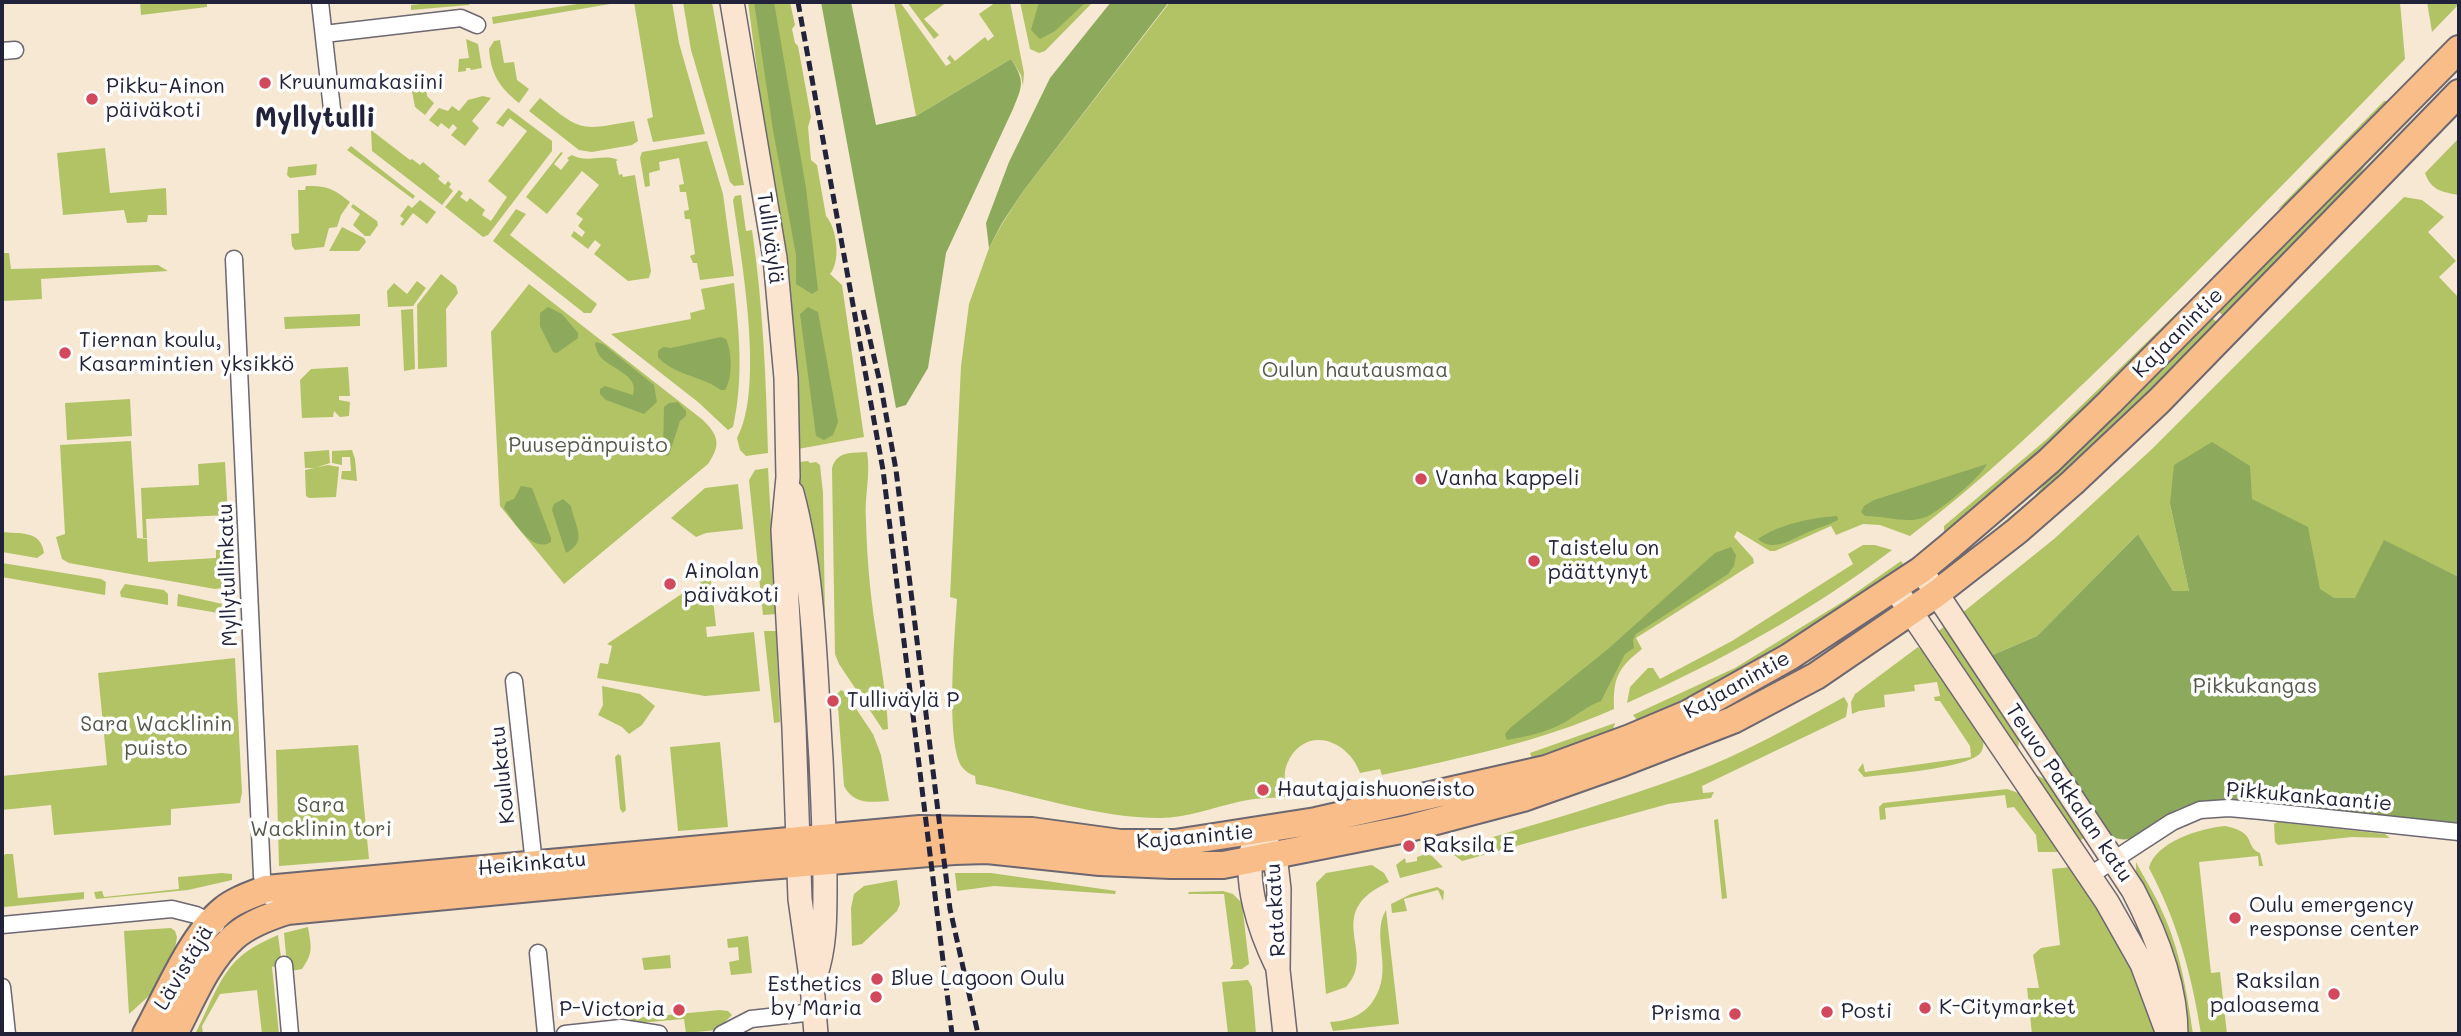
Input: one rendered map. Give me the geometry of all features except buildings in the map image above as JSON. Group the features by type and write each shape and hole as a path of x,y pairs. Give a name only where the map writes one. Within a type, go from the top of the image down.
{"main road":[{"name":"Kajaanintie","path":"825,850 920,829 1032,831 1120,843 1175,843 1257,832 1356,813 1546,769 1687,714 1789,657 1920,569 2049,461 2459,50"},
{"name":"Kajaanintie","path":"798,852 987,850 1100,862 1171,866 1223,865 1419,825 1523,797 1622,764 1745,713 1816,676 1936,594 2072,484 2159,401 2459,93"},
{"name":"Heikinkatu","path":"266,889 534,864 798,852"},
{"name":"Heikinkatu","path":"274,915 301,908 798,852"},
{"name":"Lävistäjä","path":"146,1034 187,958 211,922 237,900 266,889"},
{"name":"Lävistäjä","path":"174,1034 218,956 234,937 274,915"}],"street":[{"path":"320,2 333,118"},
{"name":"Tulliväylä","path":"732,2 775,258 786,378 788,477 783,530 800,899 815,1023"},
{"path":"324,34 461,18 477,25"},
{"name":"Myllytullinkatu","path":"234,259 262,876 274,915"},
{"name":"Tulliväylä","path":"788,477 802,530 809,575 825,850 822,958 812,985"},
{"name":"Teuvo Pakkalan katu","path":"1920,569 2133,890 2154,935 2167,972 2176,1011 2176,1034"},
{"name":"Teuvo Pakkalan katu","path":"1894,587 2114,913 2142,964 2168,1034"},
{"name":"Koulukatu","path":"514,681 534,864"},
{"name":"Pikkukankaantie","path":"2089,876 2172,822 2200,810 2229,808 2459,832"},
{"name":"Ratakatu","path":"1257,832 1275,855 1279,889 1278,970 1285,1034"},
{"name":"Ratakatu","path":"1257,832 1249,860 1261,932 1278,970"},
{"path":"2,925 172,909 211,922 234,937"},
{"path":"538,953 546,1034"},
{"path":"284,965 290,1034"},
{"path":"2,987 7,1034"},
{"path":"722,1034 751,1019 815,1023"},
{"path":"565,1034 621,1028 659,1034"}],"green space":[{"path":"140,2 207,2 207,7 141,15"},
{"path":"470,2 469,5 411,10 411,5"},
{"path":"590,2 616,3 493,24 492,17"},
{"path":"634,2 672,2 679,43 705,134 653,142 647,119 653,117"},
{"path":"683,2 712,2 744,185 734,186 730,182 691,50"},
{"path":"748,2 790,2 795,25 792,29 798,46 811,117 808,127 811,160 817,165 826,216 835,236 836,262 830,274 842,285 864,437 798,449 787,257 765,131"},
{"path":"754,2 774,2 806,188 818,290 812,294 796,284 796,255 773,130"},
{"path":"821,2 851,2 876,125 916,116 1011,59 1021,83 1013,109 946,253 928,368 906,405 896,408"},
{"path":"894,2 900,2 946,66 951,63 947,58 950,55 955,61 985,37 988,41 994,36 979,14 996,2 1010,2 1024,73 1023,86 1021,75 1011,59 916,116"},
{"path":"907,2 947,2 924,19 939,35 934,39"},
{"path":"1020,2 1093,2 1045,51 1039,53 1030,49"},
{"path":"1039,2 1086,2 1055,31 1040,39 1031,30"},
{"path":"1111,2 1169,2 1024,190 989,248 986,223 1009,162 1050,78"},
{"name":"Oulun hautausmaa","path":"1170,2 2400,2 2405,59 2087,381 1988,472 1910,536 1880,525 1863,524 1836,535 1831,526 1770,551 1737,531 1734,537 1753,558 1754,563 1636,638 1642,649 1627,662 1619,674 1614,709 1529,740 1382,775 1380,769 1360,773 1346,752 1336,745 1314,740 1295,752 1287,764 1286,797 1244,801 1180,816 1137,817 1091,810 976,784 975,776 962,767 954,735 952,686 957,599 950,597 961,366 969,304 989,248 1024,190"},
{"path":"2427,2 2459,2 2459,4 2432,32"},
{"path":"466,39 478,44 482,68 466,68 466,71 458,72 459,59 469,58"},
{"path":"500,40 504,63 514,62 517,80 529,89 519,103 501,85 494,73 489,49 494,41"},
{"path":"426,85 427,96 434,103 425,115 415,107 412,91 416,87"},
{"path":"483,96 491,98 472,121 479,128 465,146 451,135 457,128 453,124 449,129 441,123 438,127 429,120 439,108 448,111 452,106 459,111 468,100"},
{"path":"540,98 565,118 583,126 634,121 638,141 632,145 592,152 579,150 529,111"},
{"path":"2384,101 2390,101 2289,202 2277,210"},
{"path":"508,108 552,141 552,151 488,235 483,237 445,207 459,190 463,193 460,197 467,202 470,198 485,210 482,215 491,221 507,197 488,181 527,131 510,118 503,127 496,123"},
{"path":"2407,116 2411,119 2365,166 2348,192 2226,319 2217,310"},
{"path":"371,130 410,160 420,165 423,162 440,176 438,179 445,185 448,181 451,184 449,187 453,191 442,205 372,151"},
{"path":"2459,138 2459,195 2434,187 2425,173"},
{"path":"707,141 723,194 734,276 700,280 697,263 693,263 690,256 695,254 690,219 685,219 684,211 689,210 686,192 680,192 679,185 684,184 679,158 659,162 660,170 649,173 650,186 645,187 640,158 642,152"},
{"path":"351,146 415,196 413,199 347,150"},
{"path":"105,148 110,193 166,188 167,215 148,215 147,222 127,223 124,210 63,215 57,153"},
{"path":"561,152 563,153 554,164 561,170 569,160 567,158 572,155 584,159 612,158 618,160 619,175 635,175 651,271 649,278 628,281 594,254 601,245 595,240 588,249 571,236 574,231 582,237 585,232 578,226 583,219 576,214 599,185 582,171 547,214 526,197"},
{"path":"317,164 316,175 290,178 287,175 288,167"},
{"path":"306,186 330,189 350,202 337,227 329,228 324,247 295,250 291,234 299,233 298,190 305,190"},
{"path":"741,195 746,231 752,230 759,286 768,453 746,456 740,450 737,438 745,416 750,356 745,288 733,200 735,196"},
{"path":"2404,197 2422,200 2444,217 2428,232 2456,261 2439,277 2459,298 2459,577 2426,561 2459,605 2272,633 2170,504 2189,591 2173,591 2138,534 2037,636 1988,657 1962,613 2054,539 2152,449"},
{"path":"420,200 436,212 427,224 413,213 403,226 400,224 404,219 400,216 408,205 412,208"},
{"path":"353,204 377,221 378,225 370,236 365,236 353,225 360,214 351,207"},
{"path":"516,209 526,214 510,235 597,304 591,313 584,313 493,241"},
{"path":"342,227 364,238 366,242 359,251 329,251"},
{"path":"4,253 9,253 11,269 158,265 168,271 41,279 42,299 2,301"},
{"path":"441,274 456,286 458,293 446,309 447,367 418,369 417,305"},
{"path":"417,281 426,288 413,306 388,307 387,291 394,283 407,294"},
{"path":"734,283 739,373 733,427 728,430 698,402 611,334 691,319 690,313 705,309 701,289"},
{"name":"Puusepänpuisto","path":"529,284 703,420 716,441 715,451 708,464 564,584 500,506 491,332"},
{"path":"2191,302 2044,451 1947,532 1944,531 1944,526 2047,439"},
{"path":"548,307 562,314 578,333 578,338 557,353 553,352 540,326 540,313"},
{"path":"808,307 818,312 838,422 833,435 824,440 816,436 800,314"},
{"path":"413,309 415,369 404,371 401,310"},
{"path":"360,314 360,326 285,329 284,317"},
{"path":"2211,317 2220,325 2125,421 1967,558 1964,555 2035,496 2059,465"},
{"path":"721,337 726,339 730,357 730,372 725,390 680,372 658,357 658,351 663,347 671,348"},
{"path":"596,342 603,344 654,385 657,402 644,414 606,400 600,394 600,389 605,386 633,395 634,388 628,377 599,355"},
{"path":"348,367 350,396 339,396 339,400 350,402 349,416 340,417 334,411 333,417 302,418 300,380 311,369"},
{"path":"130,399 132,436 67,440 65,403"},
{"path":"678,402 686,411 686,416 680,421 669,455 666,456 663,452 664,407"},
{"path":"131,441 137,538 147,539 148,562 216,558 216,543 229,543 230,587 215,589 69,563 62,559 56,537 65,534 60,445"},
{"name":"Pikkukangas","path":"2212,442 2250,466 2252,499 2308,527 2320,589 2334,598 2355,598 2384,540 2459,577 2459,824 2219,800 2181,808 2135,837 2117,839 2109,834 1988,657 2037,636 2138,534 2173,591 2189,591 2170,504 2174,465"},
{"path":"329,450 330,463 305,468 304,452"},
{"path":"352,450 357,481 341,479 342,471 351,471 350,457 342,457 342,465 332,463 332,451"},
{"path":"867,452 867,552 887,708 888,729 883,730 835,654 832,468 841,456"},
{"path":"808,461 820,465 823,493 826,680 800,491 799,462"},
{"path":"225,462 228,515 146,519 147,538 143,538 141,488 199,485 198,464"},
{"path":"1987,464 1961,492 1925,517 1904,520 1865,516 1861,512 1864,506 1874,500"},
{"path":"328,465 339,467 336,497 309,498 306,496 305,470"},
{"path":"768,468 776,614 763,615 749,480 755,470"},
{"path":"738,484 743,529 706,533 696,537 671,518 705,488"},
{"path":"521,486 532,488 551,542 544,545 530,540 504,508 506,502 514,499"},
{"path":"563,499 571,506 578,532 577,543 566,553 552,510 554,504"},
{"path":"1837,516 1838,520 1835,522 1778,545 1764,543 1758,539 1776,529 1796,523"},
{"path":"2,532 34,537 39,540 44,553 37,558 2,552"},
{"path":"1863,545 1892,550 1797,615 1697,670 1627,703 1630,687 1648,668 1653,668 1660,679 1732,641 1853,564 1848,554"},
{"path":"1731,547 1736,555 1734,566 1728,574 1636,634 1633,640 1634,648 1625,654 1601,701 1553,728 1507,740 1505,734 1510,728 1608,649 1715,553"},
{"path":"1901,561 1904,565 1759,662 1640,724 1633,715 1735,668 1844,601"},
{"path":"2,563 101,579 106,582 105,595 2,577"},
{"path":"710,572 716,626 706,627 707,637 754,632 760,691 705,696 597,678 600,663 608,664 612,646 607,644 686,591 700,594 701,573"},
{"path":"125,584 164,590 168,594 168,605 121,597 120,592"},
{"path":"178,594 227,605 231,610 230,615 177,606"},
{"path":"1945,626 2017,734 2017,753 1936,633"},
{"path":"764,631 776,631 780,722 774,723"},
{"path":"1918,647 1927,655 1983,736 1982,750 1968,761 1955,764 1864,777 1858,770 1863,763 1865,772 1971,757 1970,746 1940,701 1935,701 1934,697 1940,696 1937,682 1914,685 1915,691 1884,695 1885,707 1852,714 1851,702 1855,694"},
{"name":"Sara Wacklinin puisto","path":"235,658 242,792 240,803 171,809 171,825 54,835 51,805 2,810 2,776 107,765 98,673"},
{"path":"602,686 640,694 655,706 642,725 629,734 622,727 598,715 603,705"},
{"path":"841,690 873,734 881,755 889,801 869,802 858,799 844,786 837,694"},
{"path":"1844,697 1848,704 1846,717 1702,786 1703,793 1714,792 1711,798 1668,804 1462,861 1454,855 1458,848 1463,846 1607,802 1712,765 1770,738"},
{"path":"1615,723 1612,733 1533,761 1530,753"},
{"path":"720,742 728,827 678,831 670,747"},
{"name":"Sara Wacklinin tori","path":"358,745 369,859 279,866 276,750"},
{"path":"618,754 621,756 626,810 623,813 620,809 615,757"},
{"path":"2031,774 2049,782 2057,790 2088,836 2077,842"},
{"path":"2007,789 2021,794 2061,852 2038,852 2036,835 2014,807 2007,808 2005,795 1885,808 1886,819 1880,820 1879,807 1883,803"},
{"path":"1718,819 1727,898 1722,899 1714,820"},
{"path":"2277,822 2385,834 2390,838 2352,837 2278,845 2275,842 2274,824"},
{"path":"2225,826 2246,836 2252,847 2260,853 2263,866 2259,866 2258,856 2199,862 2211,973 2220,972 2227,1034 2201,1034 2182,949 2168,908 2149,868 2153,859 2169,844 2192,833"},
{"path":"13,854 18,898 84,892 84,899 4,907 2,856"},
{"path":"1426,854 1443,867 1400,878 1396,865 1405,858 1406,863 1417,861 1417,857"},
{"path":"2136,862 2174,940 2193,1034 2185,1034 2136,877"},
{"path":"1372,865 1384,873 1389,882 1369,894 1358,907 1354,920 1357,961 1354,974 1346,987 1326,994 1316,883 1326,873"},
{"path":"2071,867 2132,963 2158,1034 2032,1034 2027,988 2039,988 2033,955 2041,948 2060,945 2052,869"},
{"path":"955,873 991,873 1116,891 1115,894 994,886 957,891"},
{"path":"232,874 232,880 188,890 96,899 94,892 102,891 104,897 179,889 178,877"},
{"path":"897,880 900,904 897,911 862,944 852,946 851,908 854,894 864,886"},
{"path":"1437,887 1444,891 1443,901 1438,890 1404,899 1407,911 1392,913 1391,904 1411,894"},
{"path":"1223,891 1233,894 1242,903 1249,964 1242,969 1230,969 1233,964 1224,894 1188,894"},
{"path":"1386,910 1399,1024 1333,1031 1330,1022 1359,1014 1373,1001 1379,989 1383,965 1380,931"},
{"path":"308,927 310,953 302,969 291,971 287,966 284,933"},
{"path":"171,928 177,937 175,948 150,995 129,1014 124,931"},
{"path":"278,935 282,965 272,967 279,1034 262,1034 257,990 220,994 202,1026 203,1034 195,1034 220,983 233,964 258,944"},
{"path":"748,936 752,973 731,975 729,962 739,960 738,947 728,948 727,939"},
{"path":"670,955 671,968 644,970 642,958"},
{"path":"1248,980 1252,987 1256,1034 1228,1034 1222,982"},
{"path":"728,1011 732,1015 717,1030 686,1033 684,1019 626,1024 626,1019"}],"railway":[{"path":"798,2 883,470 952,1034"},
{"path":"863,310 896,470 950,909 978,1034"}],"place":[{"name":"Kruunumakasiini","path":"265,83"},
{"name":"Pikku-Ainon päiväkoti","path":"92,99"},
{"name":"Tiernan koulu, Kasarmintien yksikkö","path":"65,353"},
{"name":"Vanha kappeli","path":"1421,479"},
{"name":"Taistelu on päättynyt","path":"1534,561"},
{"name":"Ainolan päiväkoti","path":"670,584"},
{"name":"Tulliväylä P","path":"833,701"},
{"name":"Hautajaishuoneisto","path":"1263,790"},
{"name":"Raksila E","path":"1409,846"},
{"name":"Oulu emergency response center","path":"2235,918"},
{"name":"Blue Lagoon Oulu","path":"877,979"},
{"name":"Raksilan paloasema","path":"2334,994"},
{"name":"Esthetics by Maria","path":"876,997"},
{"name":"K-Citymarket","path":"1925,1008"},
{"name":"P-Victoria","path":"679,1010"},
{"name":"Posti","path":"1827,1012"},
{"name":"Prisma","path":"1735,1014"}],"district":[{"name":"Myllytulli","path":"315,118"}]}
